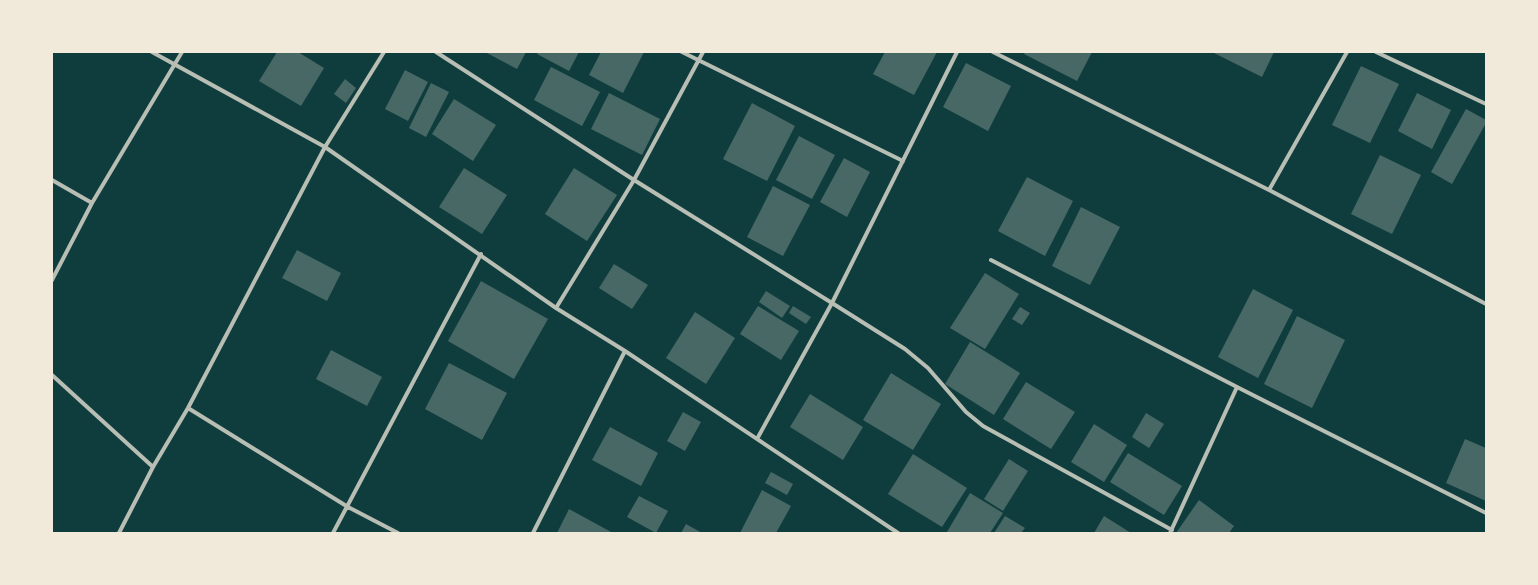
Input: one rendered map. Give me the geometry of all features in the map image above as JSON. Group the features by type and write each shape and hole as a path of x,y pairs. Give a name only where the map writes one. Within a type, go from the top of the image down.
{"street":[{"path":"152,52 325,147 481,254 556,308 625,351 898,533"},
{"path":"52,280 92,203 182,52"},
{"path":"119,533 153,466 188,408 325,147 384,52"},
{"path":"436,52 634,180 905,349 928,368 966,412 983,426 1171,532 1237,387"},
{"path":"682,52 903,161"},
{"path":"556,308 634,180 703,52"},
{"path":"757,439 832,304 957,52"},
{"path":"993,52 1269,190 1486,304"},
{"path":"1269,190 1346,52"},
{"path":"1376,52 1486,104"},
{"path":"52,180 92,203"},
{"path":"333,533 481,254"},
{"path":"991,260 1486,513"},
{"path":"533,533 625,351"},
{"path":"52,375 153,466"},
{"path":"188,408 348,507 398,533"}],"building":[{"path":"277,52 298,52 324,68 301,106 259,81"},
{"path":"485,52 526,52 517,69"},
{"path":"538,52 579,52 569,71 537,54"},
{"path":"601,52 644,52 623,93 589,75"},
{"path":"885,52 937,52 914,95 873,74"},
{"path":"1025,52 1092,52 1077,81 1024,54"},
{"path":"1274,52 1262,77 1214,53"},
{"path":"966,63 1011,86 988,131 943,107"},
{"path":"1361,66 1399,84 1370,143 1332,125"},
{"path":"551,67 600,92 582,126 534,100"},
{"path":"405,70 428,82 408,121 385,109"},
{"path":"345,79 356,88 346,103 334,94"},
{"path":"431,83 449,92 426,137 409,128"},
{"path":"609,93 660,119 642,155 591,129"},
{"path":"1417,93 1451,110 1432,149 1398,131"},
{"path":"454,99 496,125 473,161 432,134"},
{"path":"752,103 795,126 767,181 723,159"},
{"path":"1466,109 1486,120 1486,123 1452,184 1431,172"},
{"path":"799,136 835,155 812,199 776,180"},
{"path":"1380,155 1421,175 1392,234 1351,214"},
{"path":"844,158 870,172 847,217 820,202"},
{"path":"464,168 507,195 482,234 439,207"},
{"path":"574,168 617,195 587,241 545,214"},
{"path":"1027,177 1073,201 1045,256 998,231"},
{"path":"773,186 810,205 783,256 747,237"},
{"path":"1081,207 1120,227 1090,285 1052,266"},
{"path":"297,250 341,273 327,301 282,278"},
{"path":"614,264 648,285 632,309 599,288"},
{"path":"985,273 1019,294 985,349 950,328"},
{"path":"481,281 548,319 514,379 448,341"},
{"path":"1253,289 1293,310 1258,378 1218,357"},
{"path":"766,291 790,306 782,318 759,302"},
{"path":"758,306 799,331 781,360 740,334"},
{"path":"793,306 811,317 806,324 789,313"},
{"path":"1020,307 1030,313 1022,325 1012,319"},
{"path":"695,312 735,338 706,384 666,358"},
{"path":"1297,316 1345,340 1312,408 1264,384"},
{"path":"970,342 1020,373 994,415 945,384"},
{"path":"331,350 382,377 367,406 316,379"},
{"path":"449,363 507,393 482,440 425,409"},
{"path":"891,373 941,404 913,450 863,420"},
{"path":"1026,382 1075,412 1051,449 1003,419"},
{"path":"810,394 863,427 843,460 790,427"},
{"path":"683,412 701,422 685,451 667,441"},
{"path":"1146,413 1164,424 1149,448 1132,437"},
{"path":"1094,424 1127,445 1104,482 1071,462"},
{"path":"610,427 658,453 641,486 592,460"},
{"path":"1465,439 1486,448 1486,501 1446,483"},
{"path":"1128,453 1182,486 1164,515 1110,482"},
{"path":"913,454 967,488 942,527 888,494"},
{"path":"1009,459 1028,471 1003,511 984,499"},
{"path":"771,472 793,484 787,495 765,483"},
{"path":"762,490 791,506 776,533 740,533"},
{"path":"970,493 1003,513 990,533 948,533 947,532"},
{"path":"639,496 668,511 656,533 627,517"},
{"path":"1199,500 1234,526 1229,533 1176,533"},
{"path":"569,509 613,533 557,533"},
{"path":"1005,516 1025,528 1021,533 994,533"},
{"path":"1104,516 1131,533 1094,533"},
{"path":"686,524 702,533 681,533"}]}
